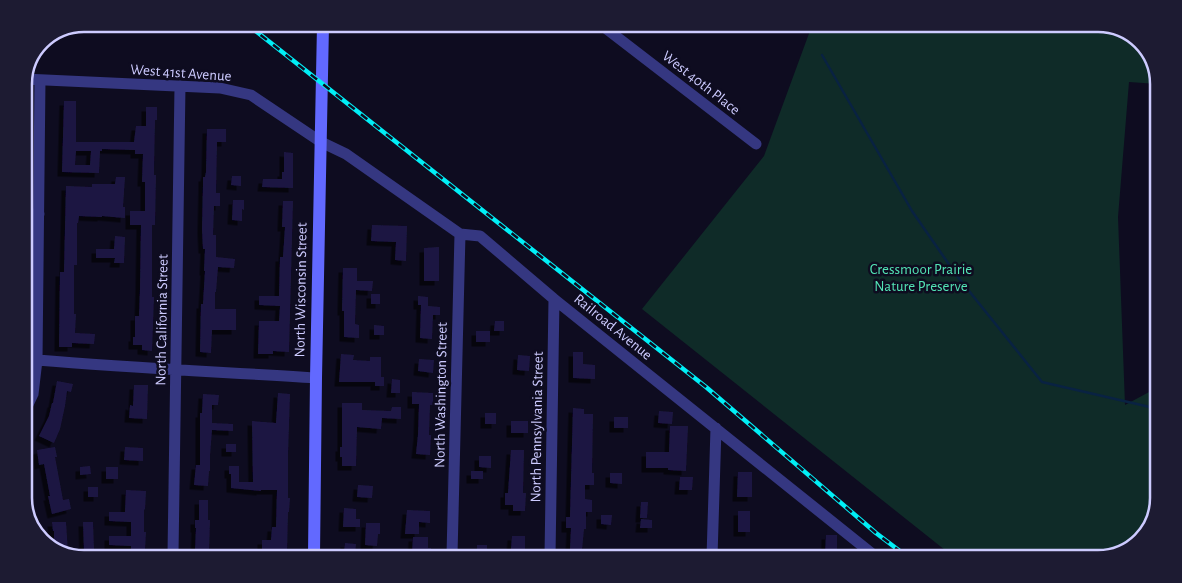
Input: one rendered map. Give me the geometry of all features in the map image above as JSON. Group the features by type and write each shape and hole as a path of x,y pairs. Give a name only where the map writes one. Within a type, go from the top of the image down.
{"street":[{"name":"North Wisconsin Street","path":"314,550 323,32"},
{"name":"West 40th Place","path":"610,32 756,144"},
{"name":"West 41st Avenue","path":"33,80 220,88 251,95 321,142"},
{"path":"33,394 37,360 40,80"},
{"name":"North California Street","path":"173,550 180,86"},
{"name":"Railroad Avenue","path":"321,142 346,154 460,234 480,236 554,299 866,550"},
{"path":"33,214 39,214"},
{"name":"North Washington Street","path":"452,550 460,234"},
{"name":"North Pennsylvania Street","path":"550,550 554,299"},
{"path":"37,360 105,366 316,378"},
{"path":"712,550 716,428"}],"green space":[{"name":"Cressmoor Prairie Nature Preserve","path":"810,32 1098,32 1108,33 1121,38 1137,50 1147,68 1149,83 1129,82 1118,217 1125,405 1150,392 1150,499 1144,522 1132,538 1121,545 1104,550 945,550 642,309 764,156"}],"building":[{"path":"64,101 76,101 76,142 134,142 136,126 146,126 146,107 157,107 154,169 154,175 156,175 155,225 152,225 152,297 154,297 152,351 142,350 142,345 133,345 135,316 139,316 141,225 130,225 130,211 145,211 145,182 142,182 143,154 135,154 135,150 102,149 100,151 99,173 62,172","holes":["76,151 91,151 90,165 75,165"]},
{"path":"207,129 226,129 226,142 217,142 216,193 220,193 220,206 214,206 213,235 216,235 216,257 235,259 234,268 218,267 215,309 236,309 236,330 212,330 211,353 200,352 201,304 203,304 205,271 205,249 203,249 202,229 203,177 205,177 206,172"},
{"path":"284,152 293,153 293,188 262,187 263,179 282,179"},
{"path":"232,176 241,176 241,186 231,185"},
{"path":"116,177 125,177 123,207 125,207 125,218 79,216 77,223 77,265 74,265 75,333 95,334 94,344 72,343 72,347 59,347 60,272 64,272 66,186 92,187 92,184 115,184"},
{"path":"233,200 244,200 242,221 232,220"},
{"path":"283,201 293,201 289,352 273,351 273,354 258,354 259,321 279,321 280,306 259,305 259,296 279,296 280,257 283,257 285,227 282,227"},
{"path":"372,225 407,226 406,261 395,260 396,242 371,241"},
{"path":"115,236 125,237 124,263 114,263 115,258 96,258 96,249 114,249"},
{"path":"439,247 439,281 424,281 424,248"},
{"path":"343,268 357,268 357,281 373,281 372,291 356,290 355,324 359,325 359,338 344,337 344,311 342,311"},
{"path":"371,294 380,294 380,304 371,304"},
{"path":"418,296 428,297 428,306 440,307 440,315 433,315 432,339 420,338 421,305 418,305"},
{"path":"495,321 504,321 504,331 494,331"},
{"path":"374,325 384,326 384,335 374,335"},
{"path":"476,331 490,331 490,342 476,342"},
{"path":"573,352 583,352 583,364 595,365 595,379 573,378"},
{"path":"341,354 354,355 353,360 370,361 370,357 381,357 381,377 384,377 384,386 375,386 375,382 339,382"},
{"path":"518,355 530,356 529,371 517,370"},
{"path":"419,359 434,360 433,373 418,371"},
{"path":"392,379 400,380 400,393 391,393"},
{"path":"57,381 73,384 71,392 67,391 60,429 54,443 39,436 49,416"},
{"path":"134,385 148,385 147,419 129,418 130,405 133,406"},
{"path":"412,392 433,393 433,405 430,405 430,455 416,454 419,404 412,404"},
{"path":"278,393 290,394 288,498 290,498 287,550 262,550 262,540 271,540 272,527 276,527 277,490 261,491 231,488 229,466 239,466 239,482 253,482 252,421 276,423"},
{"path":"203,394 219,395 218,405 212,405 212,423 233,424 233,431 212,430 208,486 194,485 196,465 200,465 200,413 202,413"},
{"path":"342,403 362,403 362,410 391,411 392,407 401,407 401,419 382,418 381,429 357,427 356,466 342,466 342,457 340,457 340,447 342,447"},
{"path":"573,408 584,409 584,414 593,414 592,473 594,473 594,485 585,485 585,499 592,500 592,512 586,512 586,529 584,529 582,550 570,550 571,528 566,528 566,517 570,517"},
{"path":"659,411 673,412 672,424 658,423"},
{"path":"485,413 496,413 496,424 485,424"},
{"path":"614,417 628,417 628,428 614,428"},
{"path":"511,421 528,421 528,433 511,433"},
{"path":"670,426 688,426 686,471 668,470 668,468 646,468 646,452 669,452"},
{"path":"226,444 236,444 236,452 226,452"},
{"path":"55,447 63,500 69,499 71,509 52,514 44,464 39,465 37,450"},
{"path":"125,447 143,448 143,461 124,460"},
{"path":"511,450 524,450 523,493 526,493 525,511 513,511 513,505 505,505 505,493 508,493"},
{"path":"479,456 491,456 491,468 479,467"},
{"path":"90,466 91,474 80,475 80,467"},
{"path":"106,467 118,467 118,479 106,479"},
{"path":"471,471 483,471 483,479 471,479"},
{"path":"738,472 752,472 752,497 737,497"},
{"path":"610,473 622,473 622,484 610,483"},
{"path":"680,477 693,477 692,490 679,490"},
{"path":"358,485 373,486 372,498 357,497"},
{"path":"88,487 98,487 98,497 88,497"},
{"path":"126,490 146,491 144,509 145,550 131,550 131,546 109,545 109,536 131,536 131,522 109,521 109,512 125,512"},
{"path":"199,500 208,500 208,520 210,520 209,550 195,550 195,520 199,520"},
{"path":"641,502 648,502 647,518 640,518"},
{"path":"344,508 356,509 356,519 360,519 360,527 343,527"},
{"path":"407,510 430,511 430,523 419,522 419,534 405,534"},
{"path":"738,511 750,511 750,532 738,532"},
{"path":"601,515 612,515 611,525 601,524"},
{"path":"641,519 652,520 652,528 640,528"},
{"path":"52,522 66,522 68,548 54,541"},
{"path":"83,522 93,522 94,550 84,550"},
{"path":"366,523 380,523 377,546 365,545"},
{"path":"826,535 837,535 837,550 825,550"},
{"path":"512,536 525,536 525,550 511,549"},
{"path":"413,537 428,537 428,548 431,548 431,550 412,550"},
{"path":"345,543 356,544 355,550 344,550"},
{"path":"477,545 487,545 487,550 477,550"}],"waterway":[{"path":"822,55 912,211 957,276 1042,382 1150,407"}],"railway":[{"path":"257,32 706,387 876,533 898,550"}]}
